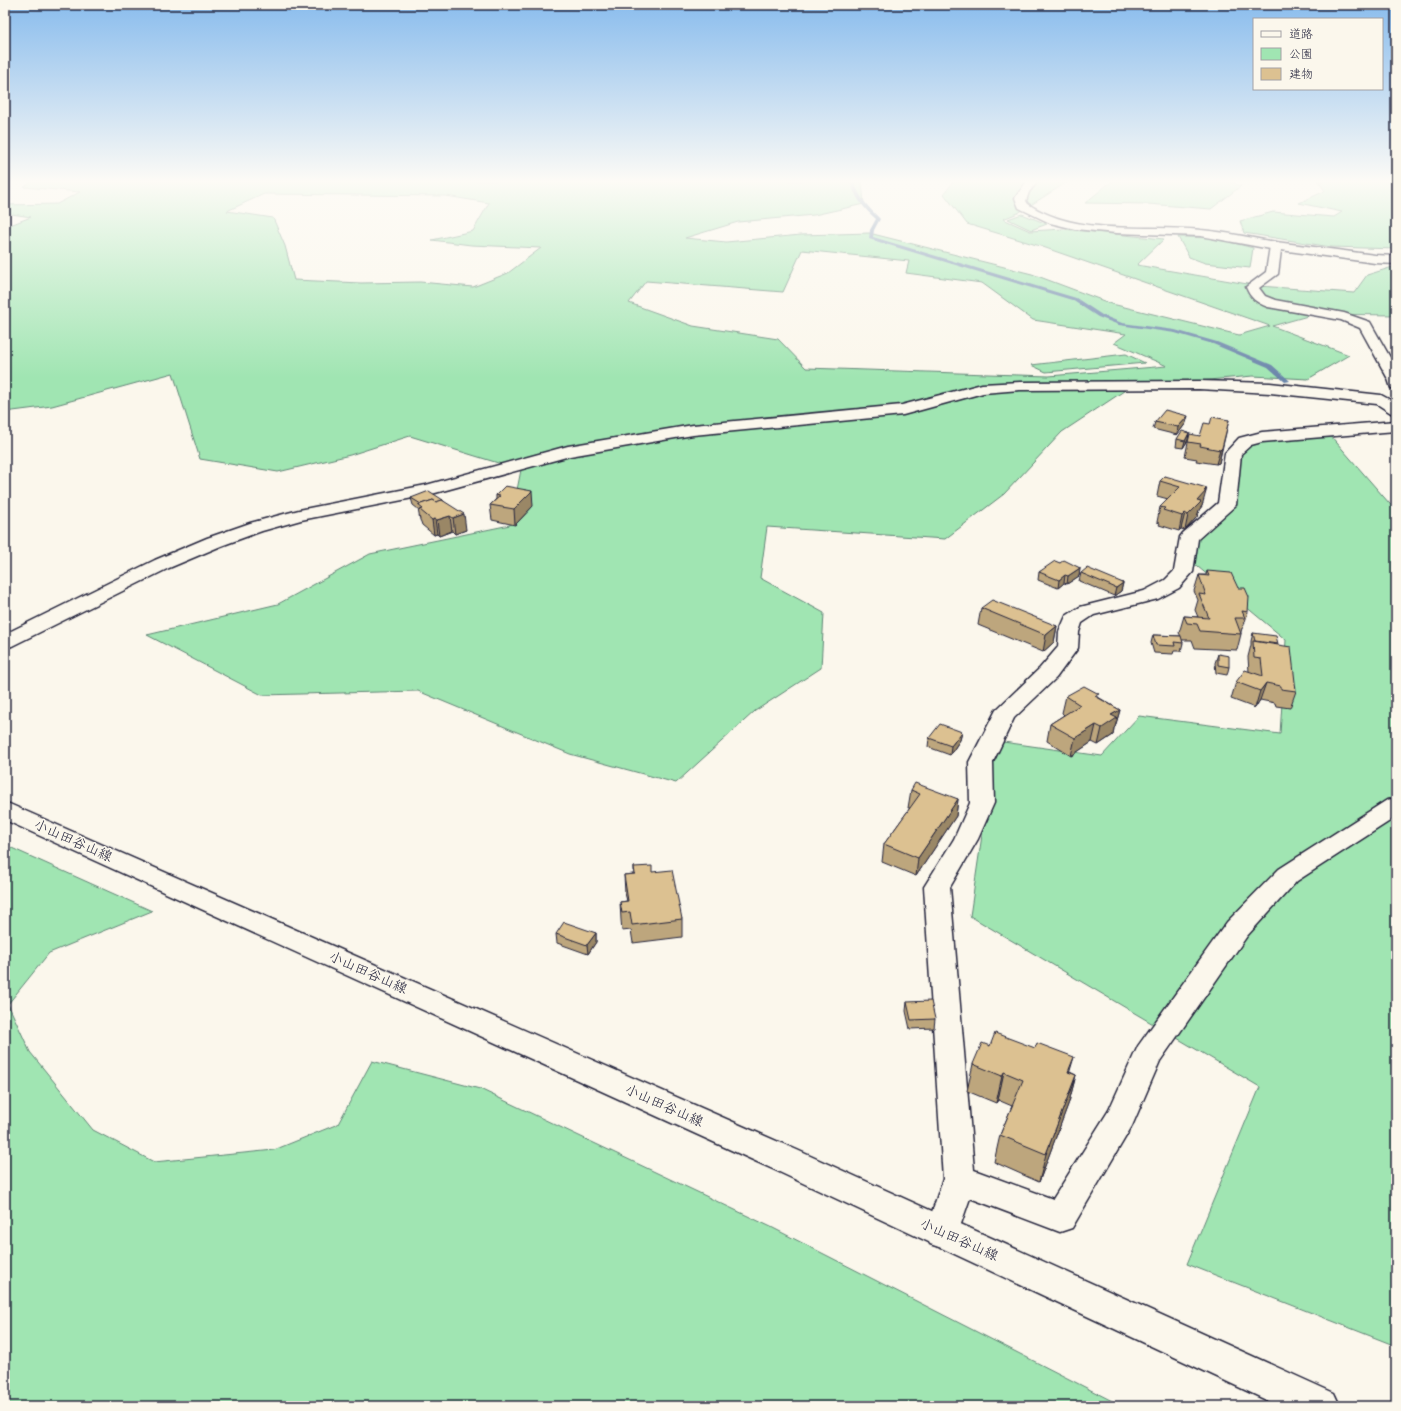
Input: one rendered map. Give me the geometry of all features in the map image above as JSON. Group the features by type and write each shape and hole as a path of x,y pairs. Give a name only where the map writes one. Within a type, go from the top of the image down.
{"street":[{"path":"1276,247 1272,274 1252,287 1255,294 1262,300 1273,304 1344,317 1365,325 1395,379 1396,384"},
{"path":"1282,247 1375,259 1396,260"},
{"path":"5,642 162,564 214,542 256,527 299,515 428,490 568,451 638,439 693,430 903,410 982,389 1020,386 1199,385 1270,388 1381,400 1396,410"},
{"path":"1381,400 1396,392"},
{"path":"942,1233 959,1179 937,887 966,840 982,803 981,762 1004,715 1048,673 1068,648 1069,632 1073,620 1087,611 1151,595 1172,584 1183,572 1189,537 1227,505 1233,453 1245,441 1262,437 1396,426"},
{"path":"959,1179 1060,1217 1121,1117 1148,1055 1237,928 1288,875 1396,806"},
{"name":"小山田谷山線","path":"5,810 786,1160 1321,1406"}],"green space":[{"path":"5,247 285,247 294,280 361,283 420,282 473,287 508,273 541,248 514,247 924,247 1032,274 1112,304 1239,335 1270,326 1042,247 1156,247 1137,265 1259,286 1354,293 1367,275 1396,266 1396,315 1315,314 1272,326 1349,355 1308,379 1253,376 1130,387 1062,432 1004,494 945,539 767,527 760,578 824,613 821,668 755,711 676,783 570,754 418,691 262,695 147,635 278,604 370,554 510,525 521,470 410,436 350,455 278,472 200,459 173,373 52,406 5,412","holes":["802,250 909,261 906,273 982,283 1033,320 1126,334 1114,343 1167,366 1049,376 806,368 778,339 693,326 629,303 646,281 783,292"]},
{"path":"1183,247 1253,248 1250,268 1205,263 1189,257"},
{"path":"1331,247 1396,247 1396,249"},
{"path":"1126,354 1145,363 1046,372 1031,365"},
{"path":"1261,433 1330,435 1396,511 1396,1346 1187,1264 1260,1087 970,916 996,741 1102,756 1139,716 1280,734 1286,640 1186,557 1222,497 1229,451"},
{"path":"5,845 152,911 49,953 8,1004 30,1052 93,1130 154,1162 274,1150 338,1124 372,1061 480,1089 771,1227 1122,1406 5,1406"}],"building":[{"path":"1165,410 1188,416 1178,427 1155,422"},
{"path":"1212,417 1229,420 1222,448 1220,450 1200,446 1201,444 1188,442 1190,434 1200,436 1204,423 1210,424"},
{"path":"1182,431 1189,433 1185,441 1177,439"},
{"path":"1165,476 1207,488 1197,501 1201,502 1188,515 1185,513 1182,516 1163,510 1165,508 1160,507 1180,487 1160,481"},
{"path":"505,486 532,491 514,509 490,505 500,496 496,495"},
{"path":"429,491 443,500 436,502 433,500 421,504 411,498"},
{"path":"433,500 436,502 442,500 464,514 453,518 450,516 432,520 420,510 423,509 418,505"},
{"path":"1064,560 1080,568 1068,576 1065,575 1059,580 1039,572 1055,561 1060,563"},
{"path":"1087,568 1123,583 1116,588 1081,573"},
{"path":"1207,571 1231,573 1238,588 1245,588 1249,597 1248,612 1242,611 1245,618 1235,618 1241,634 1200,631 1197,624 1187,623 1184,616 1209,618 1199,594 1206,595 1199,575 1209,576"},
{"path":"992,600 1057,626 1046,635 981,608"},
{"path":"1253,633 1276,636 1278,644 1255,641"},
{"path":"1153,635 1181,636 1183,643 1174,642 1175,646 1156,645"},
{"path":"1253,641 1291,647 1296,691 1281,689 1281,686 1266,683 1260,691 1236,682 1245,670 1263,676 1261,659 1254,658"},
{"path":"1218,654 1229,656 1229,667 1218,665"},
{"path":"1084,686 1099,694 1095,696 1120,710 1111,715 1117,718 1102,728 1096,725 1075,738 1050,724 1080,705 1066,696"},
{"path":"940,724 962,732 951,746 929,738"},
{"path":"915,783 958,799 918,858 884,844 920,794 911,790"},
{"path":"652,866 652,872 672,870 682,919 632,925 630,912 622,913 620,902 628,901 624,875 635,874 634,867"},
{"path":"564,922 596,933 587,945 556,934"},
{"path":"931,1001 935,1019 911,1020 907,1002"},
{"path":"995,1033 1035,1048 1037,1043 1074,1057 1068,1072 1076,1075 1046,1154 1000,1135 1023,1080 1004,1072 1002,1076 973,1064 982,1043 990,1046"}],"waterway":[{"path":"900,247 1074,299 1100,316 1121,324 1175,332 1215,343 1270,366 1287,381"}]}
